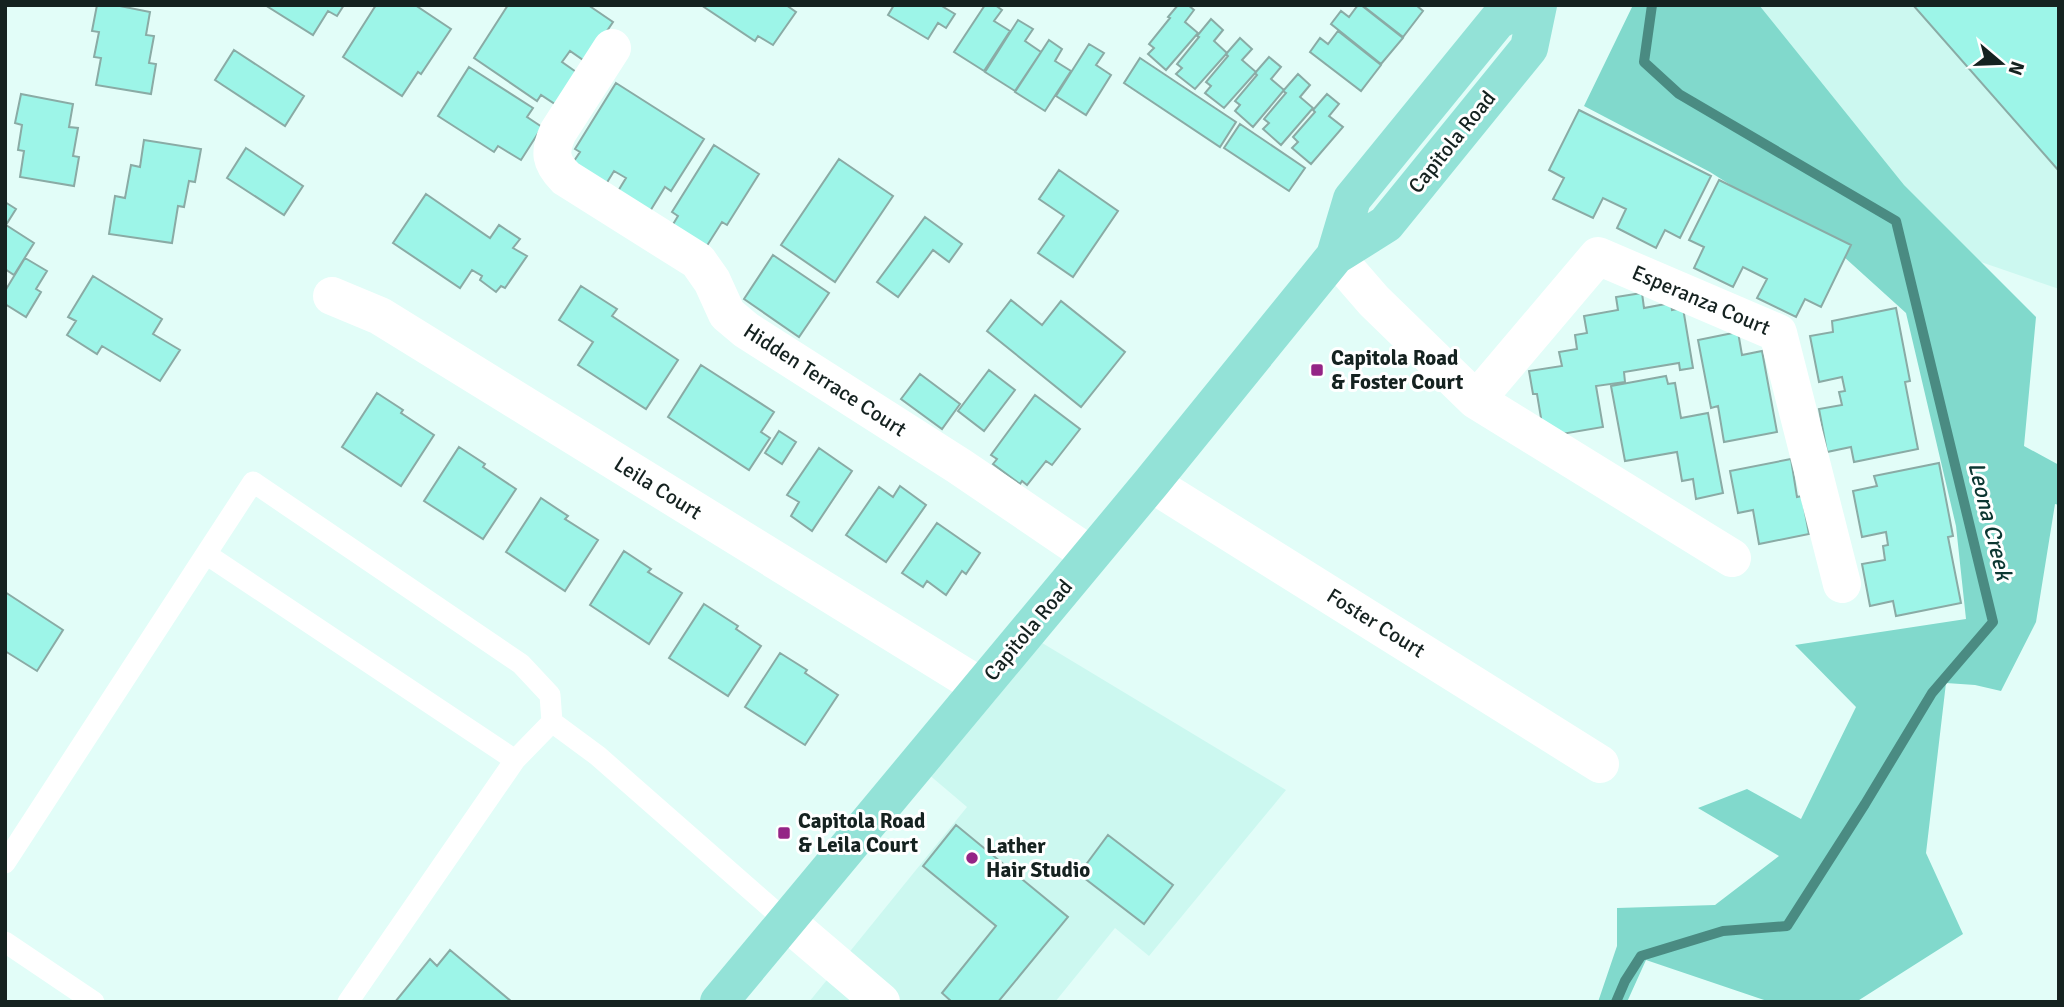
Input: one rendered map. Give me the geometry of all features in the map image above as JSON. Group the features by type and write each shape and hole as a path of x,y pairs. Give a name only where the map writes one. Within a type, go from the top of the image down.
{"main road":[{"name":"Capitola Road","path":"1335,256 1352,199 1497,21 1525,5"},
{"name":"Capitola Road","path":"719,1002 1151,483 1335,256 1386,224 1529,48 1538,5"}],"street":[{"name":"Hidden Terrace Court","path":"612,48 552,145 552,158 566,178 698,261 712,281 727,314 746,330 959,466 1090,555"},
{"path":"1335,256 1374,301 1476,400 1732,558"},
{"name":"Esperanza Court","path":"1476,400 1598,256 1778,333 1842,584"},
{"name":"Leila Court","path":"332,296 380,316 981,687"},
{"name":"Foster Court","path":"1151,483 1600,764"},
{"path":"786,921 881,1002"}],"lane":[{"path":"5,863 253,482 521,664 550,695 552,722 515,761 348,1002"},
{"path":"206,554 515,761"},
{"path":"552,722 598,756 786,921"},
{"path":"5,942 94,1002"}],"shaded area":[{"path":"1658,5 2059,5 2059,289 1978,261"},
{"path":"1024,632 1286,790 1149,956 1115,928 1055,1002 809,1002 967,807 914,762"}],"green space":[{"path":"1633,5 1759,5 1904,185 2036,317 2024,446 2059,465 2059,505 2055,504 2036,622 2001,691 1975,685 1946,683 1926,853 1963,934 1856,1002 1770,1002 1646,960 1627,1002 1598,1002 1617,946 1617,908 1715,905 1779,856 1698,808 1747,789 1801,819 1856,707 1795,645 1966,619 1956,526 1906,313 1843,256 1710,172 1584,106"}],"building":[{"path":"97,5 115,5 150,12 146,35 154,36 149,63 156,64 151,94 96,85 101,58 94,57 99,32 92,31"},
{"path":"265,5 344,5 337,16 328,11 313,35"},
{"path":"376,5 415,5 451,29 421,74 418,72 402,96 343,57"},
{"path":"508,5 588,5 613,22 586,62 570,51 562,62 579,74 558,106 541,95 537,101 474,58"},
{"path":"701,5 786,5 796,12 773,45 758,36 755,41"},
{"path":"894,5 940,5 955,14 946,28 938,23 928,39 888,15"},
{"path":"985,5 995,5 1002,10 994,21 1010,31 984,71 954,52"},
{"path":"1178,5 1188,5 1194,10 1185,22 1198,33 1166,70 1148,54 1154,48 1149,44"},
{"path":"1358,5 1403,38 1381,64 1331,24 1341,11 1349,17"},
{"path":"1362,5 1416,5 1423,11 1403,37"},
{"path":"1913,5 2059,5 2059,171"},
{"path":"1211,19 1223,30 1214,41 1227,53 1195,89 1176,74 1182,68 1177,64"},
{"path":"1018,20 1033,29 1025,41 1041,52 1015,91 985,72"},
{"path":"1338,31 1381,65 1361,91 1310,52 1320,38 1328,44"},
{"path":"1240,38 1252,49 1242,60 1256,72 1224,108 1205,93 1211,86 1206,82"},
{"path":"1049,40 1062,49 1055,61 1071,71 1045,111 1015,92"},
{"path":"1089,44 1104,53 1096,65 1111,75 1086,115 1056,96"},
{"path":"234,50 304,96 285,126 215,80"},
{"path":"1269,57 1281,67 1271,79 1284,90 1253,127 1235,111 1240,105 1235,101"},
{"path":"1140,58 1236,122 1220,147 1124,83"},
{"path":"469,67 533,108 527,117 542,127 521,160 498,146 494,152 438,116"},
{"path":"1298,74 1310,85 1300,97 1313,108 1281,145 1263,129 1269,123 1264,119"},
{"path":"616,83 704,139 671,191 665,187 647,216 615,196 626,178 614,171 603,189 570,167 580,152 575,149"},
{"path":"21,94 73,104 69,127 78,128 73,156 79,157 74,186 20,177 24,151 18,150 22,125 15,123"},
{"path":"1327,94 1339,104 1329,116 1343,127 1311,164 1292,148 1298,142 1293,137"},
{"path":"1579,110 1711,176 1680,238 1665,230 1656,248 1617,228 1626,209 1603,198 1593,218 1553,199 1564,178 1549,170"},
{"path":"1240,124 1305,168 1289,191 1224,148"},
{"path":"144,140 201,149 195,182 189,181 184,207 178,206 172,243 109,234 115,196 125,198 131,165 140,167"},
{"path":"714,145 759,174 727,225 722,222 703,252 669,231 678,216 672,212"},
{"path":"246,148 303,186 284,215 227,178"},
{"path":"839,159 893,196 835,282 781,245"},
{"path":"1059,170 1118,211 1073,277 1038,253 1064,216 1039,199"},
{"path":"1719,180 1851,245 1821,307 1805,299 1796,317 1757,298 1767,279 1743,267 1733,287 1694,268 1704,247 1689,240"},
{"path":"426,194 490,238 499,225 520,239 513,248 527,256 505,288 501,286 496,292 480,280 482,276 472,270 460,288 393,243"},
{"path":"5,202 16,209 6,225 34,243 14,275 5,269"},
{"path":"925,217 962,244 949,262 933,250 898,297 877,282"},
{"path":"773,255 829,293 799,337 744,299"},
{"path":"25,258 47,271 36,289 41,292 26,317 5,304 5,291"},
{"path":"93,276 162,319 153,334 180,350 160,381 102,346 97,354 67,335 76,321 68,317"},
{"path":"581,286 617,309 612,316 678,360 646,409 578,365 593,342 559,320"},
{"path":"1642,293 1644,308 1671,303 1672,310 1683,308 1693,368 1680,370 1679,363 1624,372 1625,382 1596,386 1603,427 1550,436 1543,430 1537,394 1533,394 1529,371 1562,366 1559,352 1577,349 1575,335 1587,333 1584,316 1618,310 1616,297"},
{"path":"1011,300 1042,325 1061,301 1125,352 1081,407 987,331"},
{"path":"1896,308 1910,381 1905,382 1918,449 1854,462 1851,447 1827,452 1819,409 1842,405 1839,392 1845,391 1842,377 1819,382 1810,336 1833,332 1832,321"},
{"path":"1738,332 1742,355 1762,351 1777,432 1724,442 1718,406 1711,408 1698,340"},
{"path":"701,365 774,412 761,432 770,438 749,470 668,417"},
{"path":"989,370 1015,390 984,431 958,411"},
{"path":"920,374 960,404 942,429 901,399"},
{"path":"1666,376 1668,384 1675,383 1681,418 1708,413 1723,493 1696,499 1693,479 1682,481 1677,452 1625,461 1611,386"},
{"path":"377,393 434,435 401,486 342,447"},
{"path":"1035,395 1080,429 1052,465 1046,461 1027,485 1022,481 1020,484 993,464 997,459 991,455"},
{"path":"779,431 796,442 782,464 765,453"},
{"path":"459,447 516,489 483,539 424,501"},
{"path":"819,448 852,471 812,531 791,516 799,502 787,495"},
{"path":"1791,459 1797,497 1802,496 1809,534 1759,544 1753,510 1738,513 1730,471"},
{"path":"1939,463 1953,536 1948,537 1961,603 1896,616 1893,601 1870,606 1862,564 1885,560 1883,546 1888,545 1886,532 1862,537 1853,491 1877,486 1874,476"},
{"path":"900,486 926,505 886,562 846,535 879,487 893,497"},
{"path":"541,498 568,516 565,519 598,540 565,591 506,552"},
{"path":"937,523 980,553 966,574 962,571 946,595 927,581 923,587 902,573"},
{"path":"624,551 651,569 648,572 682,593 649,644 590,605"},
{"path":"5,592 63,630 37,671 5,651"},
{"path":"704,604 738,626 736,629 761,646 728,696 669,658"},
{"path":"780,653 838,695 805,745 745,707"},
{"path":"956,825 1068,917 998,1002 952,1002 942,993 996,926 923,866"},
{"path":"1108,835 1173,885 1144,924 1079,874"},
{"path":"450,950 512,1002 395,1002 430,959 437,966"}],"waterway":[{"name":"Leona Creek","path":"1616,1002 1625,981 1641,956 1723,931 1787,926 1932,693 1993,622 1896,221 1679,94 1644,62 1652,5"}],"place":[{"name":"Capitola Road & Foster Court","path":"1317,370"},
{"name":"Capitola Road & Leila Court","path":"784,833"},
{"name":"Lather Hair Studio","path":"972,858"}]}
